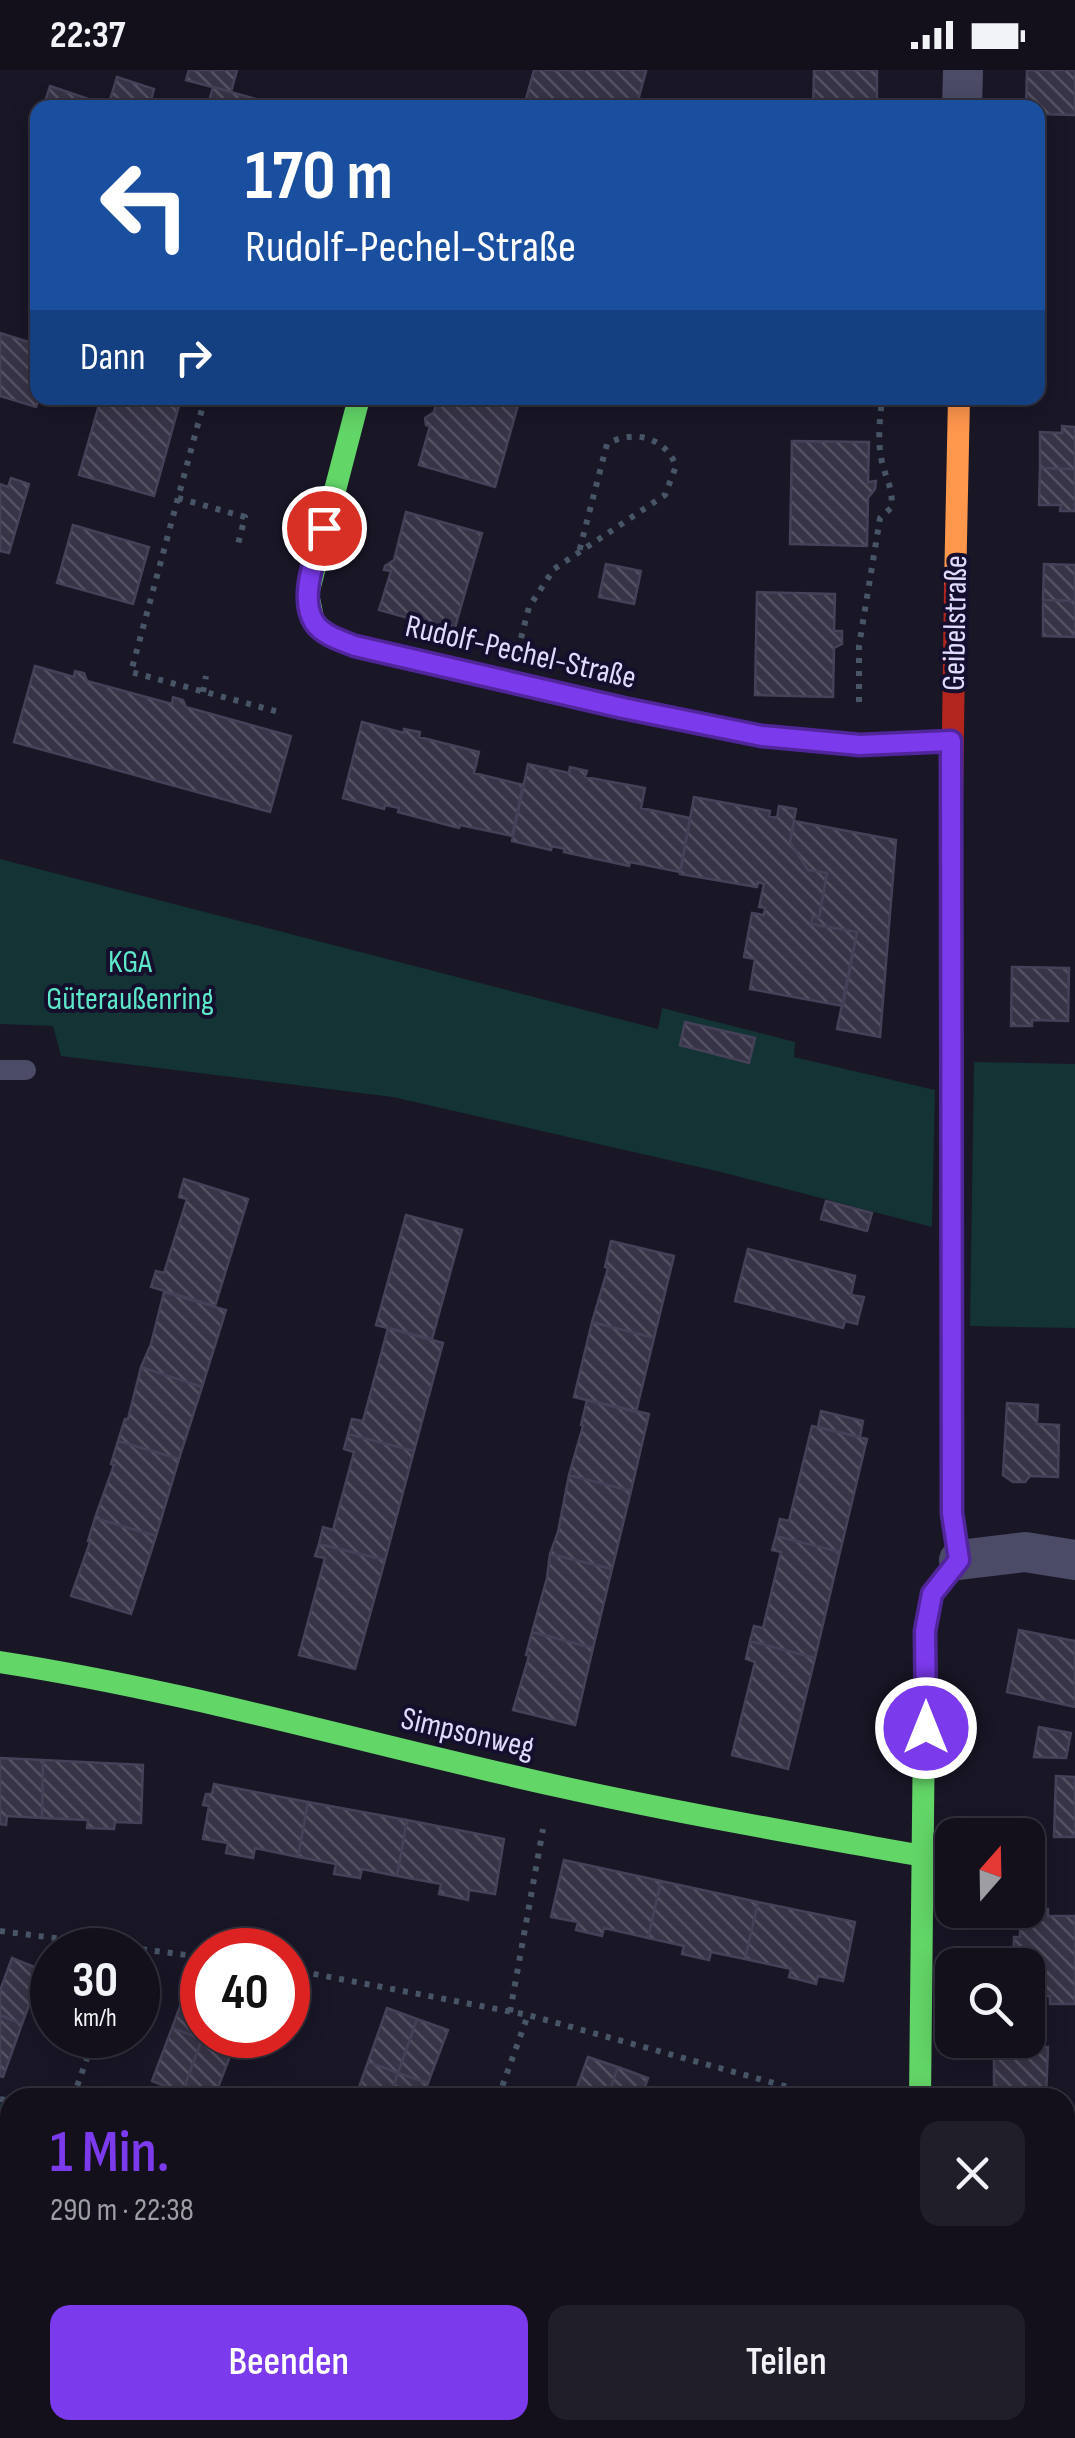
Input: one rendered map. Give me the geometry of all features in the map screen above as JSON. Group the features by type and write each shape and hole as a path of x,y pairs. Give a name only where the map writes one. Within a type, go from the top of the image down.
{"street":[{"path":"962,100 963,70"},
{"name":"Rudolf-Pechel-Straße","path":"358,405 308,594 314,623 332,637 510,683 762,736 860,745 951,741"},
{"name":"Geibelstraße","path":"959,405 951,741 951,1494 959,1560"},
{"path":"920,2088 925,1631 932,1594 959,1560 1025,1552 1075,1560"},
{"name":"Simpsonweg","path":"0,1662 102,1678 554,1786 924,1856"}],"lane":[{"path":"0,1070 26,1070"}],"path":[{"path":"202,405 131,672 280,712"},
{"path":"860,745 859,646 880,518 891,508 893,492 882,461 878,429 881,405"},
{"path":"510,683 529,607 554,569 580,552 666,495 676,466 670,452 644,436 622,436 608,444 580,552"},
{"path":"178,498 245,517 238,544"},
{"path":"203,692 206,676"},
{"path":"510,2012 546,1813"},
{"path":"0,1931 30,1935"},
{"path":"310,1973 528,2016 791,2088"},
{"path":"502,2088 528,2016"},
{"path":"76,2088 87,2058"}],"green space":[{"name":"KGA Güteraußenring","path":"0,859 658,1029 662,1008 795,1042 794,1057 935,1090 932,1227 725,1173 393,1097 61,1056 53,1026 0,1024"},
{"path":"974,1062 1075,1064 1075,1328 970,1326"}],"building":[{"path":"189,70 237,70 231,92 186,80"},
{"path":"534,70 646,71 638,100 526,100"},
{"path":"814,70 877,70 877,100 813,100"},
{"path":"1027,70 1075,70 1075,115 1045,114 1045,100 1026,100"},
{"path":"117,77 154,89 151,100 110,100"},
{"path":"50,86 91,100 46,100"},
{"path":"213,87 256,99 256,100 209,100"},
{"path":"0,333 30,342 30,405 37,405 36,407 0,396"},
{"path":"99,405 179,405 154,496 79,475"},
{"path":"436,405 518,405 495,487 419,465 430,426 425,418"},
{"path":"1062,426 1075,427 1075,469 1040,468 1040,432 1062,433"},
{"path":"792,441 869,442 868,482 876,481 868,498 867,546 790,544"},
{"path":"1040,468 1075,469 1075,511 1060,511 1061,505 1039,505"},
{"path":"11,478 29,484 9,553 0,551 0,484 8,487"},
{"path":"406,512 482,533 454,631 379,610 391,571 384,570 385,566 394,560"},
{"path":"73,525 149,547 133,604 57,583"},
{"path":"606,564 641,571 634,604 599,597"},
{"path":"1044,564 1075,565 1075,601 1043,600"},
{"path":"757,592 835,594 834,631 842,631 842,644 834,648 833,697 755,695"},
{"path":"1043,600 1075,601 1075,637 1043,636"},
{"path":"35,666 74,677 75,671 84,673 87,681 172,704 173,697 183,700 186,707 291,736 270,812 14,742"},
{"path":"362,722 404,733 404,729 420,732 419,737 479,752 474,773 523,785 512,836 460,825 459,828 398,812 399,808 385,805 384,809 343,798"},
{"path":"528,764 569,773 570,767 587,771 585,777 645,788 641,808 690,818 680,872 630,862 629,866 552,846 551,850 512,841"},
{"path":"694,797 770,811 769,816 777,818 779,806 796,809 790,842 808,870 827,873 819,918 813,916 811,924 857,932 843,1006 750,989 755,959 744,957 752,913 764,915 765,908 759,907 764,884 758,882 757,887 680,874"},
{"path":"794,821 896,840 880,1037 837,1029 857,932 811,924 813,916 819,918 827,873 808,870 790,842"},
{"path":"1012,967 1069,968 1068,1021 1032,1020 1032,1026 1011,1026"},
{"path":"685,1022 755,1038 749,1063 680,1045"},
{"path":"184,1179 248,1199 215,1306 151,1287 156,1271 164,1273 187,1199 179,1197"},
{"path":"826,1201 872,1213 867,1231 821,1219"},
{"path":"406,1215 462,1230 432,1339 376,1325"},
{"path":"611,1241 674,1256 654,1338 592,1322 608,1268 605,1267"},
{"path":"748,1249 855,1276 851,1295 864,1297 857,1324 845,1321 843,1328 735,1301"},
{"path":"164,1292 226,1310 202,1387 141,1367"},
{"path":"592,1322 654,1338 636,1412 574,1397"},
{"path":"388,1328 443,1343 414,1451 348,1434 352,1419 363,1421"},
{"path":"141,1367 202,1387 179,1459 118,1441 128,1419"},
{"path":"587,1400 649,1414 631,1491 569,1475"},
{"path":"1007,1403 1038,1405 1037,1424 1059,1425 1058,1477 1030,1476 1025,1482 1013,1482 1003,1475"},
{"path":"821,1411 863,1421 860,1437 818,1427"},
{"path":"812,1426 867,1439 840,1552 776,1536 780,1519 789,1521"},
{"path":"348,1434 414,1451 385,1560 319,1544 323,1527 333,1530 354,1452 344,1449"},
{"path":"118,1441 179,1459 156,1536 95,1518 114,1465 111,1464"},
{"path":"569,1475 631,1491 612,1569 550,1554"},
{"path":"95,1518 156,1536 131,1614 71,1596"},
{"path":"776,1536 840,1552 815,1658 750,1641 754,1626 763,1628 781,1552 772,1550"},
{"path":"319,1544 385,1560 355,1669 299,1655 325,1558 315,1556"},
{"path":"550,1554 612,1569 593,1648 532,1632"},
{"path":"1019,1630 1075,1641 1075,1707 1007,1692"},
{"path":"532,1632 593,1648 575,1725 513,1710"},
{"path":"750,1641 815,1658 788,1769 732,1755 755,1662 746,1659"},
{"path":"1039,1727 1071,1733 1066,1758 1034,1757"},
{"path":"0,1758 43,1760 42,1818 7,1816 6,1825 0,1824"},
{"path":"43,1760 143,1765 141,1823 115,1822 114,1829 87,1828 88,1820 42,1818"},
{"path":"1056,1776 1075,1777 1075,1837 1054,1837"},
{"path":"214,1784 308,1802 298,1857 255,1848 253,1858 226,1853 228,1843 203,1839 209,1806 203,1805"},
{"path":"308,1802 407,1820 397,1876 362,1869 360,1878 334,1874 336,1864 298,1857"},
{"path":"407,1820 504,1839 495,1894 469,1890 468,1900 439,1894 441,1884 397,1876"},
{"path":"564,1860 661,1881 648,1938 604,1928 602,1936 576,1930 578,1922 551,1917"},
{"path":"661,1881 758,1902 745,1959 711,1952 709,1960 682,1954 684,1946 648,1938"},
{"path":"758,1902 855,1922 843,1981 818,1976 816,1984 789,1977 791,1969 745,1959"},
{"path":"1045,1909 1048,1916 1075,1916 1075,2004 1050,2004 1050,1996 1045,1996 1045,1948 1014,1948 1014,1937 1020,1937 1020,1928 1045,1928"},
{"path":"12,1958 30,1965 30,2002 22,2024 0,2015 0,1991"},
{"path":"180,2006 180,2031 172,2028"},
{"path":"387,2008 417,2019 398,2073 368,2062"},
{"path":"0,2015 22,2024 3,2077 0,2076"},
{"path":"417,2019 448,2030 428,2083 398,2073"},
{"path":"172,2028 180,2031 180,2058 195,2058 184,2088 170,2088 152,2081"},
{"path":"1048,2047 1046,2088 994,2088 994,2058 1045,2058"},
{"path":"588,2057 618,2067 611,2088 577,2088"},
{"path":"195,2058 229,2058 218,2088 184,2088"},
{"path":"368,2062 398,2073 393,2088 359,2088"},
{"path":"618,2067 648,2078 644,2088 611,2088"},
{"path":"398,2073 428,2083 426,2088 393,2088"}],"traffic: fast":[{"path":"357,405 308,594 314,623 332,637 355,646 623,709 762,736 860,745 951,741"},
{"path":"920,2088 925,1631 932,1594 959,1560 951,1513 951,875"},
{"path":"0,1662 210,1703 602,1796 923,1856"}],"traffic: slow":[{"path":"955,587 959,405"}],"traffic: jam":[{"path":"951,875 955,587"}],"route":[{"path":"324,528 311,574 310,609 314,623 332,637 355,646 762,736 860,745 951,741 952,1513 959,1560 932,1594 925,1631 926,1728"}]}
